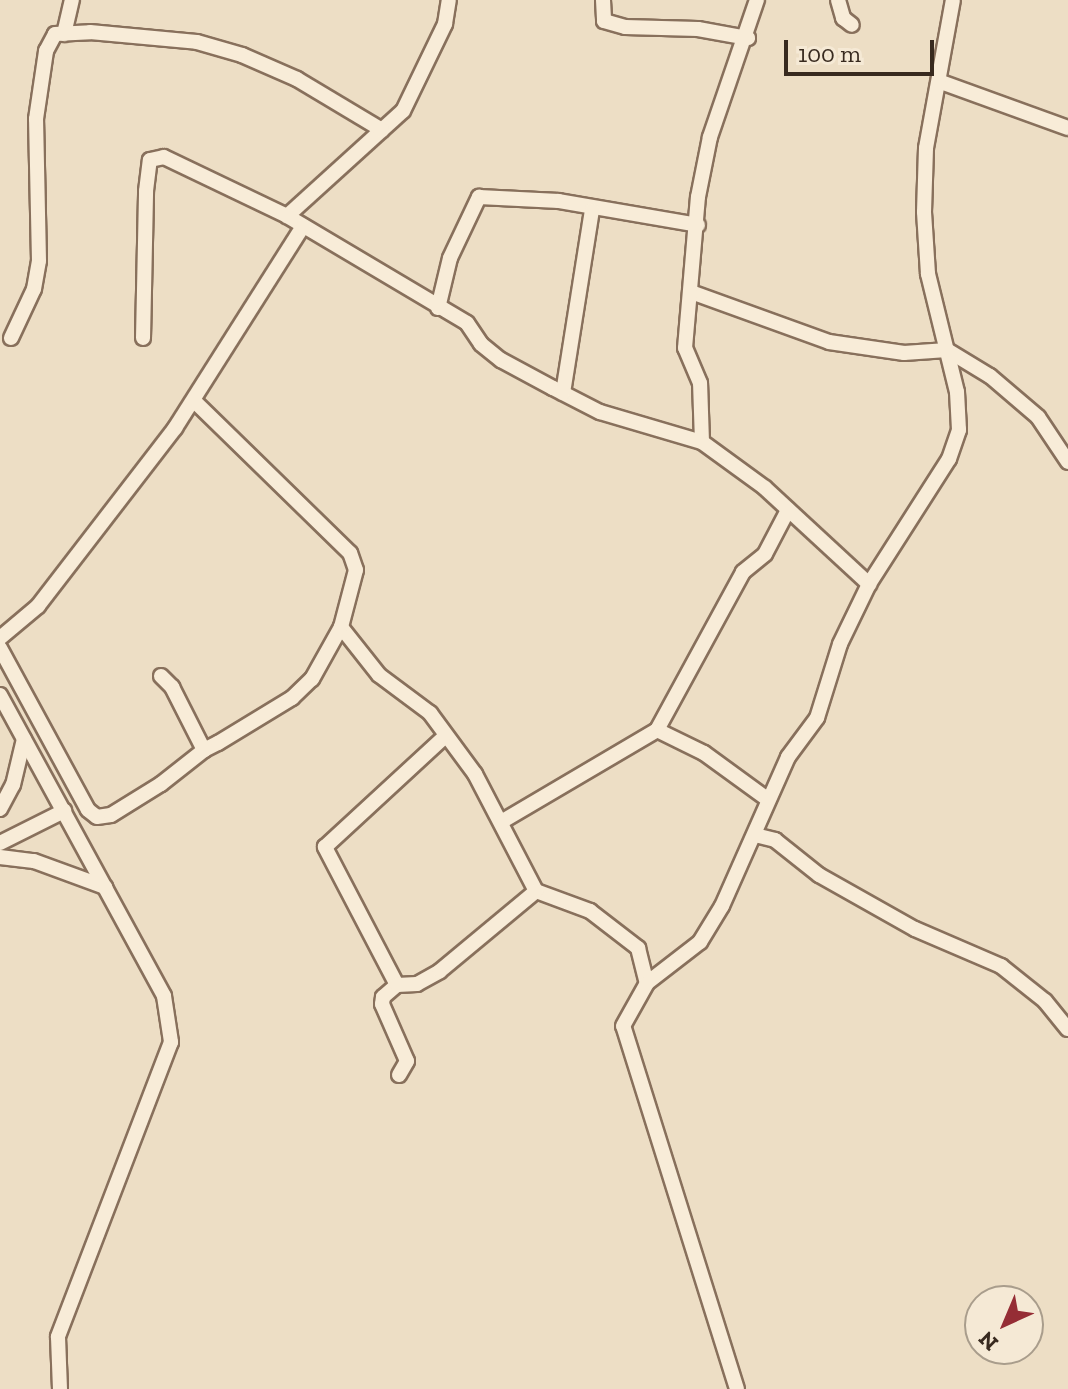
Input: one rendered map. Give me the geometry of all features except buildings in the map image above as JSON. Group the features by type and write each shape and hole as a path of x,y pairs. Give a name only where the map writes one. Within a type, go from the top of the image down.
{"street":[{"path":"64,34 72,0"},
{"path":"287,216 403,111 445,24 449,0"},
{"path":"603,0 604,21 625,27 698,29 748,38"},
{"path":"702,442 700,383 685,348 698,225 710,137 748,38 757,0"},
{"path":"838,0 843,18 852,25"},
{"path":"737,1389 623,1026 647,983 700,942 755,835 767,799 817,718 840,644 869,584 949,459 959,430 957,392 928,274 924,212 926,148 941,82 951,1"},
{"path":"11,338 34,289 39,261 36,119 42,73 55,34 90,32 197,42 242,55 297,79 382,130"},
{"path":"941,82 1068,128"},
{"path":"143,338 141,266 150,160 164,157 287,216 467,323 481,344 501,360 563,393 600,412 702,442 788,510 869,584"},
{"path":"438,308 450,258 479,197 545,200 698,225"},
{"path":"563,393 592,210"},
{"path":"0,638 38,606 194,401 219,351 303,226"},
{"path":"691,292 829,342 904,353 947,350 990,376 1038,417 1068,462"},
{"path":"0,648 88,810 97,817 111,815 161,784 204,750 303,689 341,627 356,570 350,553 194,401"},
{"path":"501,822 657,730 743,572 765,554 788,510"},
{"path":"341,627 379,675 430,713 443,738 475,774 536,891 590,911 631,942 646,963 647,983"},
{"path":"161,676 172,687 204,750"},
{"path":"0,695 164,996 171,1042 58,1337 60,1389"},
{"path":"657,730 704,753 767,799"},
{"path":"397,985 325,847 443,738"},
{"path":"0,809 13,785 24,739"},
{"path":"0,843 64,811"},
{"path":"755,835 775,840 819,875 915,929 1001,966 1045,1001 1068,1029"},
{"path":"0,857 34,861 105,887"},
{"path":"399,1075 407,1061 382,1004 397,985 417,984 440,971 536,891"}]}
